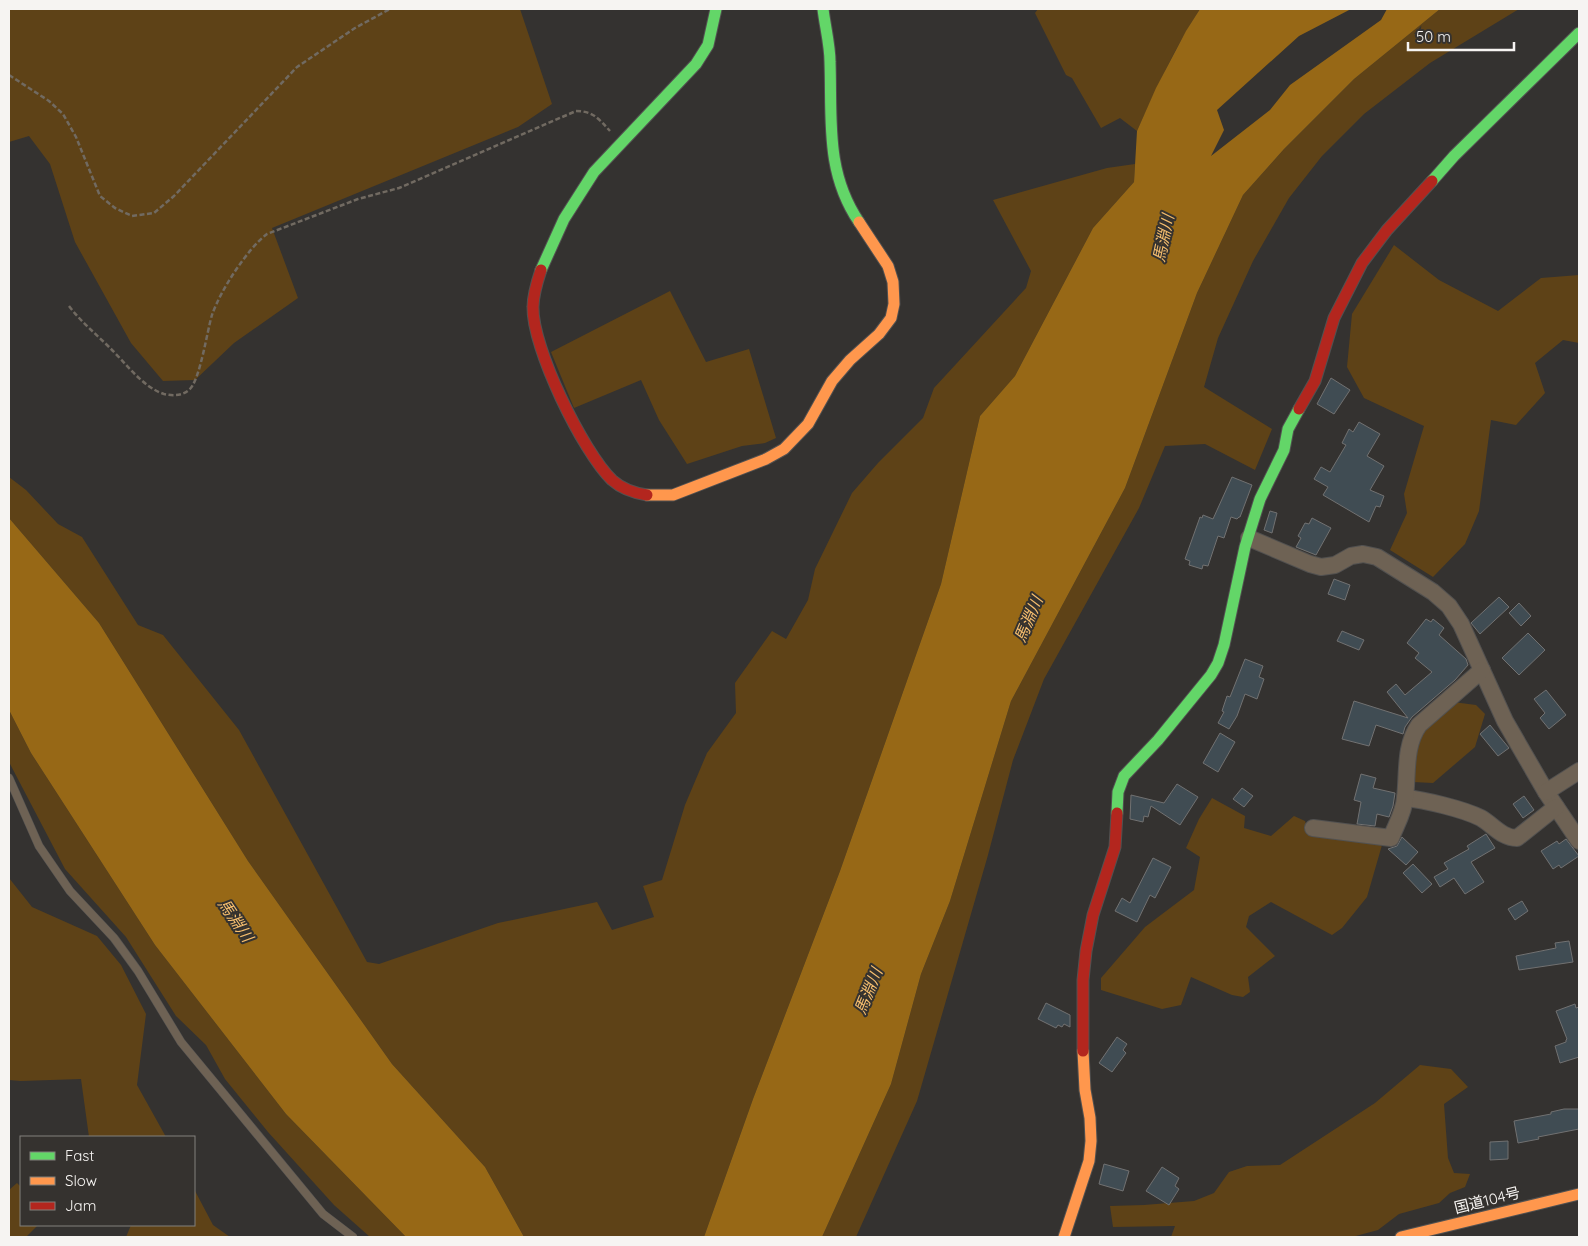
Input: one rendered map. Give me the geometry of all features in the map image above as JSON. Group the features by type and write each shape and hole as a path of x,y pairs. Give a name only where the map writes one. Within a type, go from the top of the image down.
{"main road":[{"path":"716,9 708,45 696,64 590,178 565,217 541,269 534,297 532,311 539,345 563,401 602,470 613,482 642,495 659,497 674,495 766,459 784,448 808,424 832,381 850,360 880,334 891,318 894,304 893,282 888,266 854,215 840,184 832,152 830,60 823,9"},
{"path":"1064,1237 1085,1176 1092,1141 1085,1090 1083,980 1086,950 1093,915 1115,847 1118,792 1124,776 1158,740 1211,675 1218,663 1224,646 1245,547 1260,499 1284,450 1288,429 1314,381 1334,318 1362,263 1387,230 1454,156 1579,33"},
{"name":"国道104号","path":"1402,1237 1579,1194"}],"street":[{"path":"1249,538 1321,567 1335,565 1351,556 1363,554 1377,557 1433,592 1449,606 1461,624 1505,721 1546,792 1579,841"},
{"path":"1313,828 1390,838 1406,798 1412,734 1418,725 1482,670"},
{"path":"1546,792 1579,771"},
{"path":"1406,798 1446,807 1480,818 1509,838 1517,838 1556,807"}],"lane":[{"path":"9,778 39,846 70,891 114,938 138,971 181,1042 323,1214 353,1237"}],"path":[{"path":"9,75 49,101 63,114 76,137 100,196 115,208 132,216 154,213 174,196 297,67 355,28 390,9"},
{"path":"69,306 82,322 146,384 163,394 181,395 190,389 196,376 212,315 220,298 241,263 258,241 268,234 358,199 399,188 576,112 587,111 598,119 622,143"}],"shaded area":[{"path":"9,9 520,9 552,104 518,127 272,228 298,298 234,343 195,380 163,381 131,343 75,242 50,164 29,136 9,142"},
{"path":"1038,9 1200,9 1174,53 1137,131 1120,118 1101,128 1072,78 1066,75 1035,13"},
{"path":"1440,9 1519,9 1430,63 1364,114 1322,156 1289,198 1253,261 1218,338 1204,387 1272,429 1255,470 1205,444 1165,446 1139,508 1044,679 1013,760 988,855 917,1101 856,1237 822,1237 891,1084 921,974 950,901 1011,701 1125,488 1197,293 1243,195 1284,149 1354,79"},
{"path":"1135,164 1134,182 1093,228 1015,376 980,416 941,584 840,871 753,1099 704,1237 524,1237 485,1167 392,1064 248,861 99,623 9,518 9,477 26,490 58,524 82,537 138,625 163,635 239,730 367,962 379,964 498,923 597,902 612,930 654,917 643,886 662,880 685,805 707,753 736,713 735,683 772,631 786,639 808,600 815,569 852,493 878,463 923,418 934,388 1026,288 1031,271 993,200 1107,168"},
{"path":"1394,245 1439,280 1498,311 1541,278 1579,275 1579,343 1563,340 1535,363 1545,393 1516,425 1491,420 1479,511 1465,544 1433,577 1390,550 1407,513 1404,494 1424,426 1364,398 1347,367 1352,314"},
{"path":"670,291 706,362 749,349 776,438 765,443 742,446 687,464 659,420 641,380 574,408 551,352"},
{"path":"1453,702 1476,705 1485,714 1475,747 1433,783 1413,782 1419,732"},
{"path":"9,710 31,753 155,945 286,1114 406,1237 370,1237 334,1205 268,1132 225,1079 206,1045 176,1016 126,937 65,869 9,762"},
{"path":"1212,798 1245,816 1244,828 1271,836 1294,816 1305,821 1310,836 1382,845 1367,897 1342,928 1332,935 1271,902 1249,916 1246,927 1275,956 1248,977 1250,992 1243,997 1232,995 1191,977 1181,1005 1162,1009 1101,990 1101,978 1145,927 1194,890 1200,857 1186,848 1199,819"},
{"path":"9,878 32,907 97,936 121,965 146,1014 137,1085 165,1136 89,1136 81,1079 9,1080"},
{"path":"1420,1065 1451,1069 1468,1087 1444,1104 1448,1158 1454,1173 1470,1174 1465,1187 1450,1193 1439,1203 1399,1214 1378,1230 1352,1237 1171,1237 1175,1226 1113,1227 1110,1206 1194,1201 1214,1193 1229,1172 1247,1166 1280,1165 1375,1103"},
{"path":"17,1183 20,1186 20,1226 37,1226 26,1237 9,1237 9,1190"},
{"path":"195,1191 213,1225 230,1237 126,1237 131,1226 195,1226"}],"water":[{"name":"馬淵川","path":"1200,9 1351,9 1299,36 1217,110 1224,130 1211,156 1270,110 1290,85 1381,20 1387,9 1440,9 1354,79 1284,149 1243,195 1197,293 1125,488 1011,701 950,901 921,974 891,1084 822,1237 704,1237 753,1099 840,871 941,584 980,416 1015,376 1093,228 1134,182 1137,131 1156,88 1186,31"},
{"name":"馬淵川","path":"9,518 99,623 248,861 392,1064 485,1167 524,1237 406,1237 286,1114 155,945 31,753 9,710"}],"building":[{"path":"1331,378 1350,390 1334,414 1317,404"},
{"path":"1359,422 1380,434 1367,456 1384,466 1370,490 1384,496 1380,507 1376,506 1369,522 1323,495 1328,487 1314,479 1321,467 1330,472 1346,445 1342,443 1349,429 1353,432"},
{"path":"1232,477 1252,485 1240,517 1237,519 1231,517 1224,538 1218,536 1208,566 1203,565 1202,569 1189,565 1190,561 1185,559 1200,517 1202,518 1203,515 1213,519"},
{"path":"1270,511 1277,513 1272,533 1264,530"},
{"path":"1312,518 1331,528 1316,555 1296,547 1301,538 1298,536 1305,523 1309,524"},
{"path":"1334,579 1350,585 1345,600 1328,594"},
{"path":"1499,597 1509,607 1480,634 1471,623"},
{"path":"1519,603 1531,616 1521,626 1509,613"},
{"path":"1426,619 1431,622 1433,619 1444,628 1439,635 1466,659 1468,665 1455,680 1412,717 1405,727 1403,734 1376,725 1369,746 1342,739 1354,701 1408,718 1387,692 1396,684 1405,695 1432,672 1415,658 1419,653 1407,643"},
{"path":"1342,631 1364,640 1359,650 1337,641"},
{"path":"1528,633 1545,650 1519,675 1502,658"},
{"path":"1245,659 1263,666 1259,677 1264,679 1257,699 1245,694 1237,716 1229,729 1218,723 1224,712 1222,711 1227,696 1230,697"},
{"path":"1546,690 1566,715 1549,729 1540,718 1545,713 1534,699"},
{"path":"1490,725 1509,748 1498,756 1480,734"},
{"path":"1220,733 1235,742 1218,772 1203,763"},
{"path":"1361,774 1376,778 1373,788 1395,793 1389,817 1377,814 1375,826 1357,824 1361,802 1354,800"},
{"path":"1177,784 1198,797 1180,825 1151,806 1148,817 1144,816 1143,822 1130,819 1131,795 1164,803"},
{"path":"1242,788 1253,796 1244,807 1233,799"},
{"path":"1524,796 1534,810 1523,818 1513,804"},
{"path":"1486,834 1495,848 1471,862 1484,882 1465,894 1454,878 1440,887 1434,877 1448,869 1444,863 1469,849 1467,846"},
{"path":"1402,837 1418,852 1406,865 1388,849 1397,846"},
{"path":"1566,839 1579,856 1561,868 1559,865 1553,869 1541,851 1557,841 1559,844"},
{"path":"1153,858 1171,867 1155,898 1150,895 1137,922 1115,911 1122,898 1130,903"},
{"path":"1413,864 1432,884 1422,893 1403,873"},
{"path":"1522,901 1528,911 1515,920 1508,909"},
{"path":"1569,941 1573,962 1519,970 1516,956 1556,948 1555,943"},
{"path":"1046,1003 1070,1015 1070,1027 1064,1024 1062,1027 1058,1025 1056,1028 1038,1019"},
{"path":"1575,1004 1576,1008 1579,1007 1579,1057 1560,1063 1555,1046 1566,1042 1567,1039 1556,1011"},
{"path":"1117,1037 1127,1044 1123,1050 1126,1053 1112,1072 1099,1063"},
{"path":"1564,1109 1579,1109 1579,1129 1518,1143 1514,1121 1551,1114 1551,1112"},
{"path":"1508,1141 1508,1159 1490,1160 1490,1142"},
{"path":"1104,1164 1129,1171 1123,1191 1099,1184"},
{"path":"1162,1167 1179,1178 1175,1186 1179,1189 1169,1205 1146,1191"}],"traffic: fast":[{"path":"541,270 564,219 594,172 696,64 708,45 716,9"},
{"path":"823,9 830,56 831,124 835,164 840,184 859,222"},
{"path":"1432,181 1454,156 1579,33"},
{"path":"1117,813 1118,792 1124,776 1158,740 1211,675 1218,663 1224,645 1245,547 1260,499 1284,450 1288,429 1299,409"}],"traffic: slow":[{"path":"647,495 673,495 766,459 784,449 808,424 832,381 850,360 879,334 891,318 894,304 893,282 888,266 859,222"},
{"path":"1064,1237 1089,1161 1091,1141 1090,1118 1085,1090 1083,1051"},
{"path":"1401,1237 1579,1194"}],"traffic: jam":[{"path":"1299,409 1315,381 1334,318 1362,263 1387,230 1432,181"},
{"path":"541,270 533,307 535,325 541,347 561,398 587,447 612,480 628,490 647,495"},
{"path":"1083,1051 1083,980 1086,951 1093,915 1115,847 1117,813"}]}
